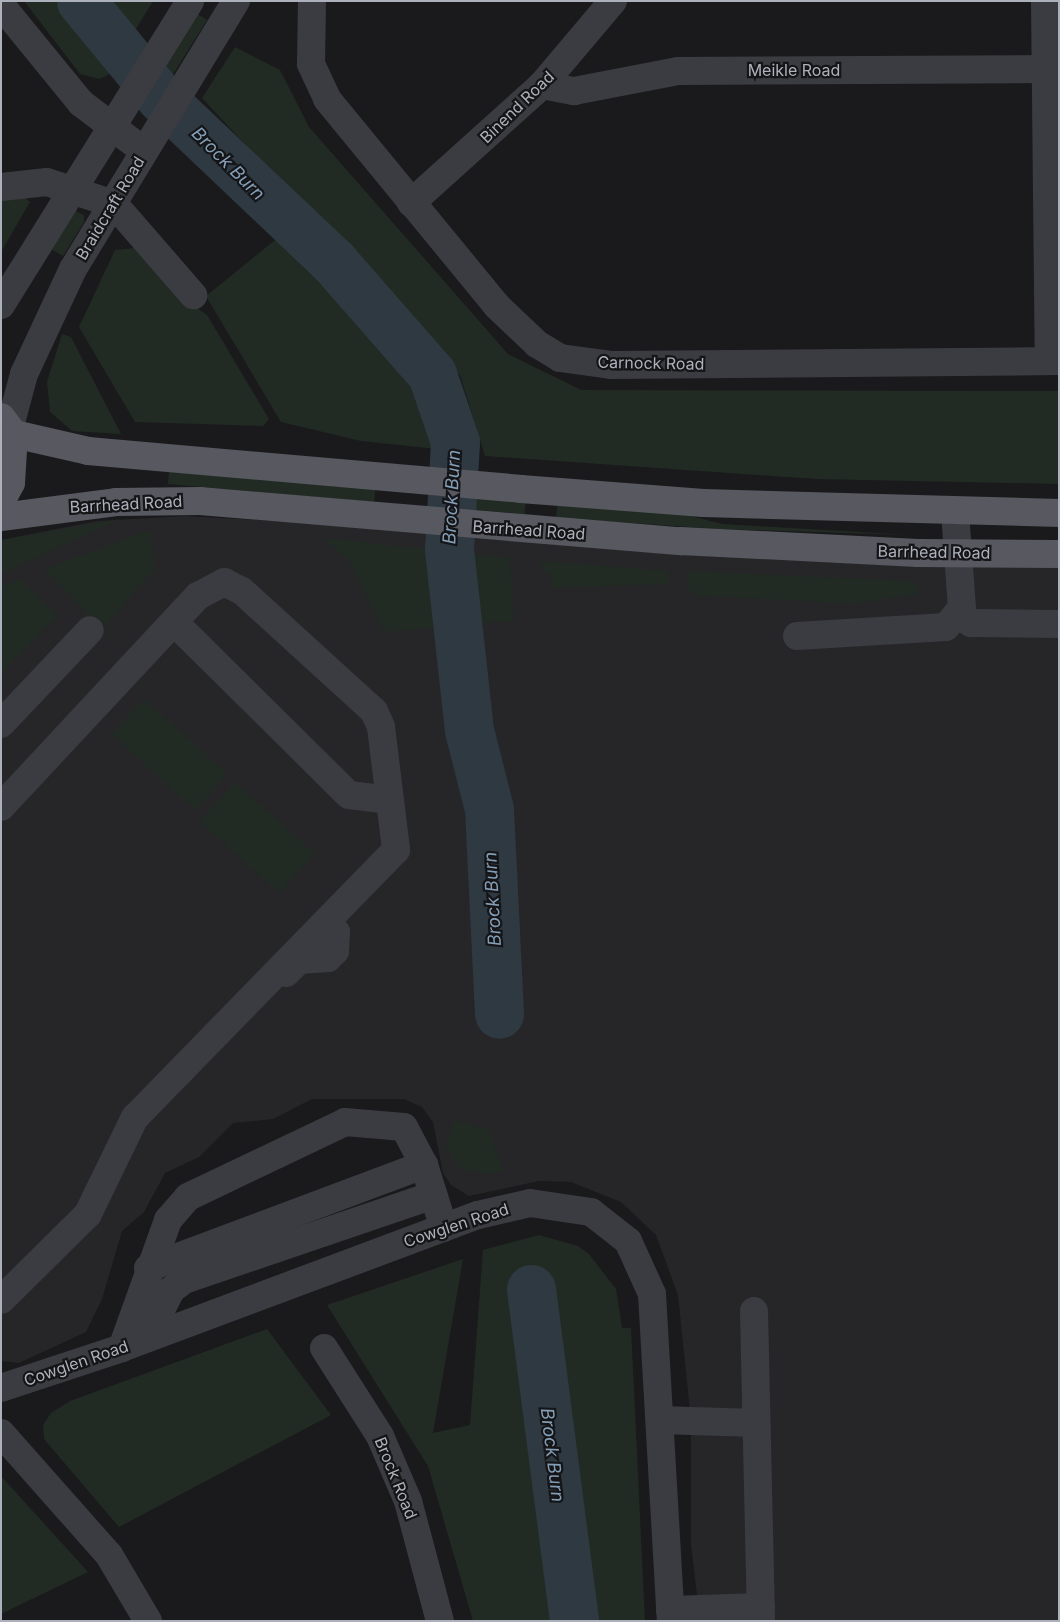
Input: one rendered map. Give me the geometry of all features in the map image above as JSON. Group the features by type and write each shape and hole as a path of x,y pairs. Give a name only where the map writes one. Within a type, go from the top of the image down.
{"main road":[{"path":"1,502 11,484 8,426 88,451 511,488 703,503 956,512 1059,513"},
{"name":"Barrhead Road","path":"1,517 116,502 200,501 504,528 956,552 1059,554"}],"street":[{"path":"1,305 190,1"},
{"name":"Braidcraft Road","path":"8,426 33,352 73,270 236,1"},
{"name":"Binend Road","path":"411,202 542,85 612,1"},
{"path":"1045,1 1054,196 1054,361"},
{"path":"1,5 57,77 111,126 144,151"},
{"name":"Carnock Road","path":"310,9 311,64 327,99 411,202 519,329 560,358 611,365 1054,361"},
{"name":"Meikle Road","path":"542,85 574,91 678,71 1047,69"},
{"path":"1,187 48,182 74,188 114,204 193,295"},
{"path":"798,636 946,627 962,608 956,552 956,512"},
{"path":"1,807 198,596 224,582 242,591 374,711 381,727 396,850 328,922 135,1117 88,1214 1,1300"},
{"path":"957,614 971,623 1059,624"},
{"path":"174,622 349,796 389,800"},
{"path":"1,724 90,630"},
{"path":"122,1348 148,1268 168,1220 188,1197 345,1122 404,1127 424,1165 444,1228"},
{"path":"148,1268 424,1165"},
{"path":"122,1348 152,1326 172,1290 184,1280 433,1194"},
{"name":"Cowglen Road","path":"1,1388 122,1348 444,1228 530,1203 578,1207 610,1222 632,1247 652,1294 670,1615"},
{"path":"670,1615 761,1614 754,1311"},
{"name":"Brock Road","path":"324,1348 380,1436 408,1501 440,1621"},
{"path":"660,1420 756,1423"},
{"path":"1,1433 108,1555 148,1621"}],"shaded area":[{"path":"24,1 153,1 108,75 100,79 80,74"},
{"path":"196,13 207,20 168,82 157,75"},
{"path":"235,47 280,70 309,127 508,354 581,390 1059,391 1059,484 816,479 485,456 460,375 202,98"},
{"path":"22,196 30,202 1,252 1,198"},
{"path":"75,211 84,215 84,222 63,256 51,249"},
{"path":"285,232 325,264 416,363 447,450 361,441 281,422 206,296"},
{"path":"135,248 181,296 207,315 269,419 263,426 135,422 79,327 115,250"},
{"path":"62,334 71,337 121,434 72,431 50,412 47,382"},
{"path":"169,471 375,489 374,502 168,484"},
{"path":"468,494 526,499 524,514 467,509"},
{"path":"558,502 661,508 722,524 909,535 719,529 556,518"},
{"path":"186,516 1059,565 1059,1621 700,1621 691,1544 691,1420 678,1295 656,1235 621,1202 571,1182 539,1181 469,1196 451,1185 443,1173 433,1122 422,1107 404,1099 312,1099 273,1119 233,1123 199,1157 165,1173 144,1212 122,1231 102,1299 86,1332 19,1363 1,1361 1,540 97,521"},
{"path":"120,519 1,574 1,540"},
{"path":"150,530 155,569 102,629 44,569"},
{"path":"324,538 510,558 514,621 384,632 349,561"},
{"path":"542,561 668,571 669,584 553,588 551,576 541,569"},
{"path":"688,571 912,581 920,593 854,604 694,595 688,587"},
{"path":"20,579 57,616 1,673 1,587"},
{"path":"144,699 227,774 195,810 112,735"},
{"path":"235,782 315,854 279,893 200,821"},
{"path":"455,1120 488,1129 503,1170 494,1174 461,1170 445,1147"},
{"path":"539,1235 578,1246 589,1254 616,1289 622,1328 631,1328 645,1621 473,1621 428,1466 327,1305 463,1259 433,1433 470,1425 483,1250"},
{"path":"267,1329 331,1415 119,1527 44,1439 43,1425 51,1413 70,1401"},
{"path":"1,1476 88,1572 1,1614"}],"waterway":[{"name":"Brock Burn","path":"81,1 161,98 333,261 432,374 455,442 449,549 469,730 489,809 499,1014"},
{"name":"Brock Burn","path":"531,1289 574,1621"}]}
